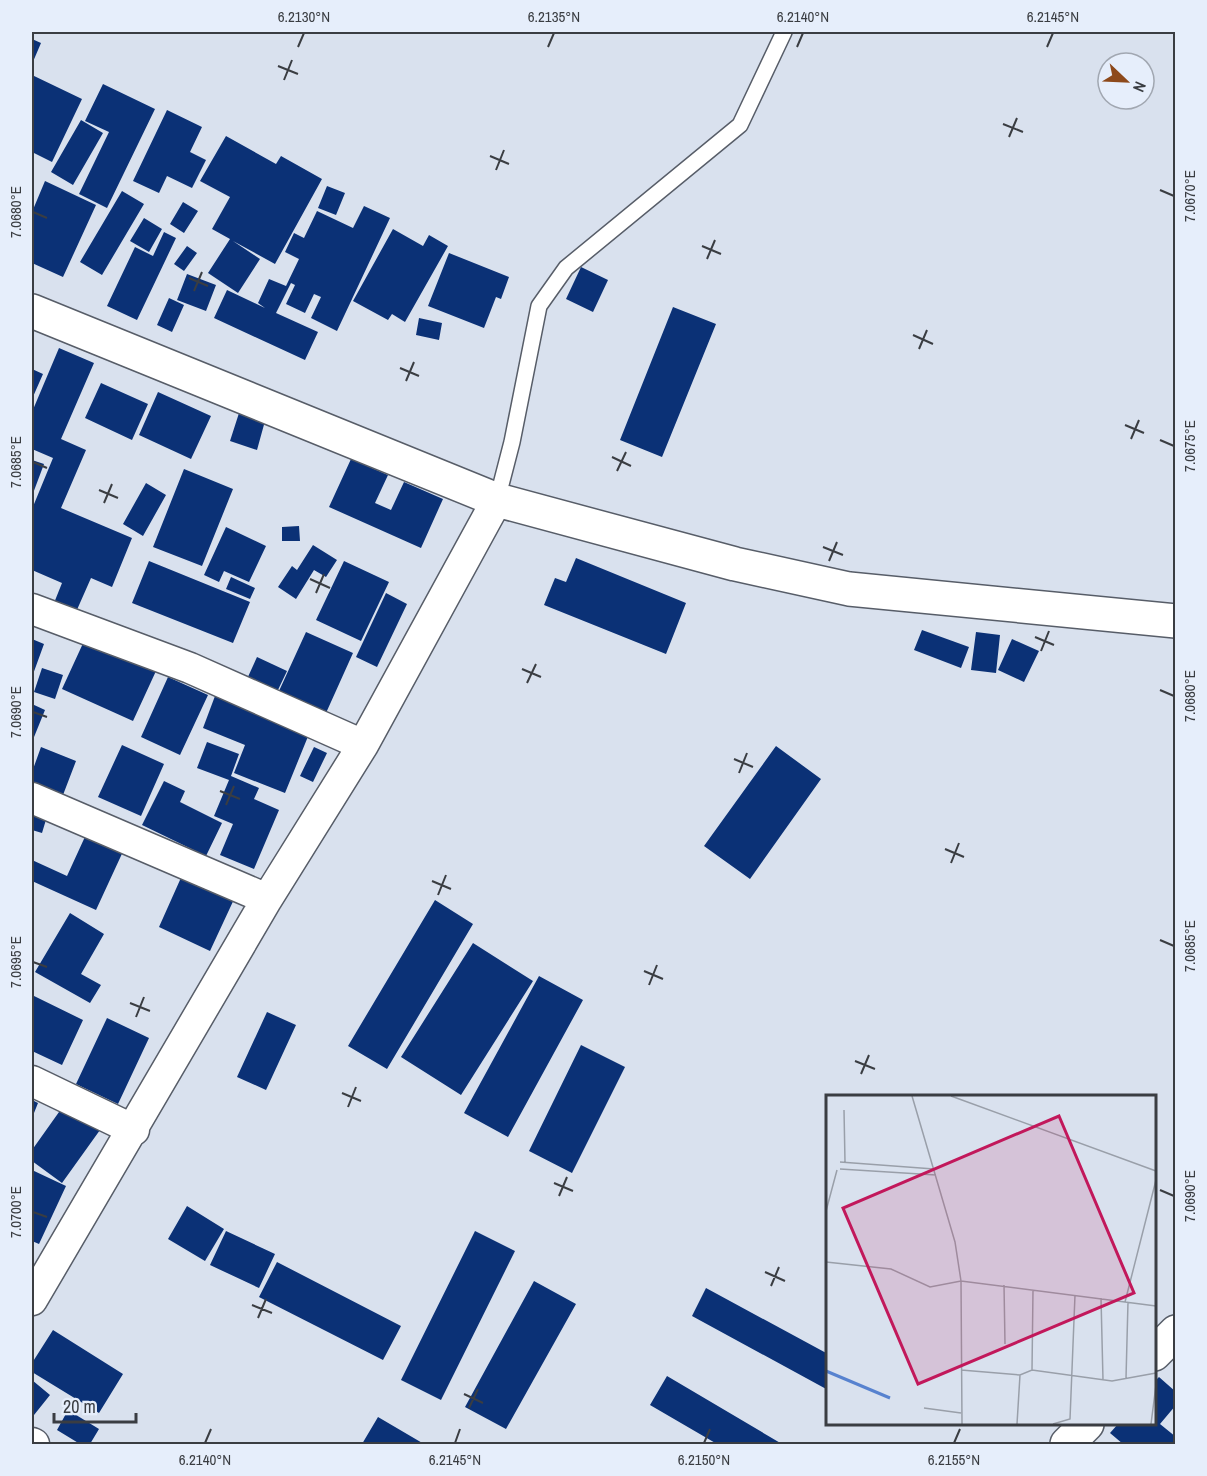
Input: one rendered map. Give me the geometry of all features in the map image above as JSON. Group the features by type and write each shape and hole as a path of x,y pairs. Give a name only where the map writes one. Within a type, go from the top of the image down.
{"main road":[{"path":"32,311 496,500 735,564 849,589 1174,617"},
{"path":"1156,1353 1176,1332"},
{"path":"1067,1444 1086,1425"}],"street":[{"path":"32,1300 40,1269 134,1130 267,899 363,745 496,500"},
{"path":"32,609 190,668 363,745"},
{"path":"32,798 267,899"},
{"path":"32,1081 134,1130"}],"lane":[{"path":"496,500 512,442 539,306 566,268 740,125 784,32"}],"building":[{"path":"32,39 41,43 32,64"},
{"path":"32,75 82,99 52,162 32,152"},
{"path":"103,84 155,109 107,208 79,194 109,132 85,121"},
{"path":"167,110 202,127 190,152 206,160 192,188 167,176 159,193 133,181"},
{"path":"81,120 103,133 73,185 51,172"},
{"path":"226,136 276,164 281,156 322,179 275,264 233,241 260,259 238,293 208,273 230,239 212,229 230,197 200,181"},
{"path":"45,181 96,205 63,277 32,263 32,212"},
{"path":"327,186 345,193 336,215 318,208"},
{"path":"122,191 144,204 102,275 80,262"},
{"path":"183,202 198,211 184,233 170,224"},
{"path":"364,206 390,218 337,331 311,318 321,297 314,294 305,313 286,304 295,285 291,283 276,313 318,332 305,360 214,318 227,290 265,308 258,303 269,279 286,286 299,259 285,252 294,233 304,238 317,211 353,228"},
{"path":"144,218 162,229 149,252 130,241"},
{"path":"393,229 423,246 429,235 448,246 405,322 392,314 388,320 353,301"},
{"path":"164,232 176,238 137,320 107,306 135,247 153,256"},
{"path":"187,246 197,253 184,271 174,264"},
{"path":"449,253 509,277 501,299 496,297 484,328 428,306"},
{"path":"581,267 608,280 593,312 566,299"},
{"path":"187,274 216,285 206,311 177,300"},
{"path":"169,298 184,305 172,332 157,325"},
{"path":"673,307 716,324 662,457 620,440"},
{"path":"419,318 442,323 439,340 416,335"},
{"path":"59,348 94,363 61,439 86,450 61,508 132,538 112,587 91,578 76,612 54,603 62,583 32,570 32,509 53,458 32,449 32,412"},
{"path":"32,369 43,374 32,399"},
{"path":"101,383 148,404 132,440 85,418"},
{"path":"158,392 211,416 191,459 139,435"},
{"path":"239,413 265,421 257,450 230,441"},
{"path":"351,459 388,475 375,503 391,510 404,482 443,499 421,548 329,507"},
{"path":"32,460 44,464 32,496"},
{"path":"184,469 233,489 202,566 153,547"},
{"path":"146,483 166,495 143,536 123,524"},
{"path":"299,526 300,541 282,541 282,527"},
{"path":"226,527 266,546 249,582 224,571 219,582 204,575"},
{"path":"313,545 337,560 326,577 314,570 296,599 278,587 292,566 297,570"},
{"path":"576,558 686,603 666,654 544,605 555,578 566,582"},
{"path":"149,561 250,602 233,643 132,603"},
{"path":"344,561 389,582 361,641 316,620"},
{"path":"231,577 255,588 250,599 226,589"},
{"path":"386,593 407,604 377,667 356,657"},
{"path":"922,630 969,647 961,668 914,650"},
{"path":"306,632 353,653 326,713 279,691"},
{"path":"976,632 1000,635 996,673 971,670"},
{"path":"32,639 44,644 32,677"},
{"path":"85,639 156,671 133,721 62,689"},
{"path":"1012,639 1039,651 1024,682 998,670"},
{"path":"257,657 287,671 277,692 247,679"},
{"path":"42,668 63,675 55,699 34,692"},
{"path":"168,677 208,695 180,755 141,737"},
{"path":"215,696 309,734 285,793 234,773 245,745 203,728"},
{"path":"32,704 45,710 32,742"},
{"path":"207,742 239,754 231,776 259,788 254,799 279,810 254,869 220,855 233,824 214,816 229,780 197,768"},
{"path":"122,745 164,764 141,816 98,797"},
{"path":"776,746 821,779 750,879 704,846"},
{"path":"41,747 76,761 63,795 32,782 32,772"},
{"path":"314,747 327,753 313,782 300,776"},
{"path":"164,781 185,791 180,802 222,823 206,856 142,825"},
{"path":"32,807 48,813 42,833 32,830"},
{"path":"89,828 126,845 96,910 32,881 32,860 67,876"},
{"path":"184,871 236,895 210,951 159,927"},
{"path":"435,900 473,924 387,1069 348,1046"},
{"path":"70,913 104,934 81,974 101,985 90,1003 35,972"},
{"path":"473,943 533,981 461,1095 401,1057"},
{"path":"539,976 583,1000 508,1137 464,1113"},
{"path":"32,995 83,1020 62,1065 32,1051"},
{"path":"267,1012 296,1025 266,1090 237,1077"},
{"path":"107,1018 149,1038 118,1104 76,1084"},
{"path":"581,1045 625,1067 572,1173 529,1151"},
{"path":"32,1100 38,1103 32,1118"},
{"path":"64,1105 100,1130 62,1183 32,1161 32,1150"},
{"path":"32,1170 66,1186 39,1244 32,1241"},
{"path":"187,1206 224,1229 205,1261 168,1239"},
{"path":"226,1231 275,1254 259,1288 210,1265"},
{"path":"475,1231 515,1251 441,1400 401,1380"},
{"path":"277,1262 401,1326 383,1360 259,1297"},
{"path":"534,1281 576,1304 506,1429 465,1407"},
{"path":"706,1288 826,1353 826,1389 692,1316"},
{"path":"53,1330 123,1374 99,1413 32,1372 32,1363"},
{"path":"667,1376 782,1444 717,1444 650,1405"},
{"path":"1159,1377 1176,1392 1176,1405 1160,1424 1176,1437 1176,1441 1173,1444 1123,1444 1110,1433 1117,1425 1156,1425 1156,1380"},
{"path":"32,1380 50,1395 34,1415 32,1413"},
{"path":"68,1410 99,1429 90,1444 80,1444 57,1430"},
{"path":"378,1417 424,1444 362,1444"}]}
